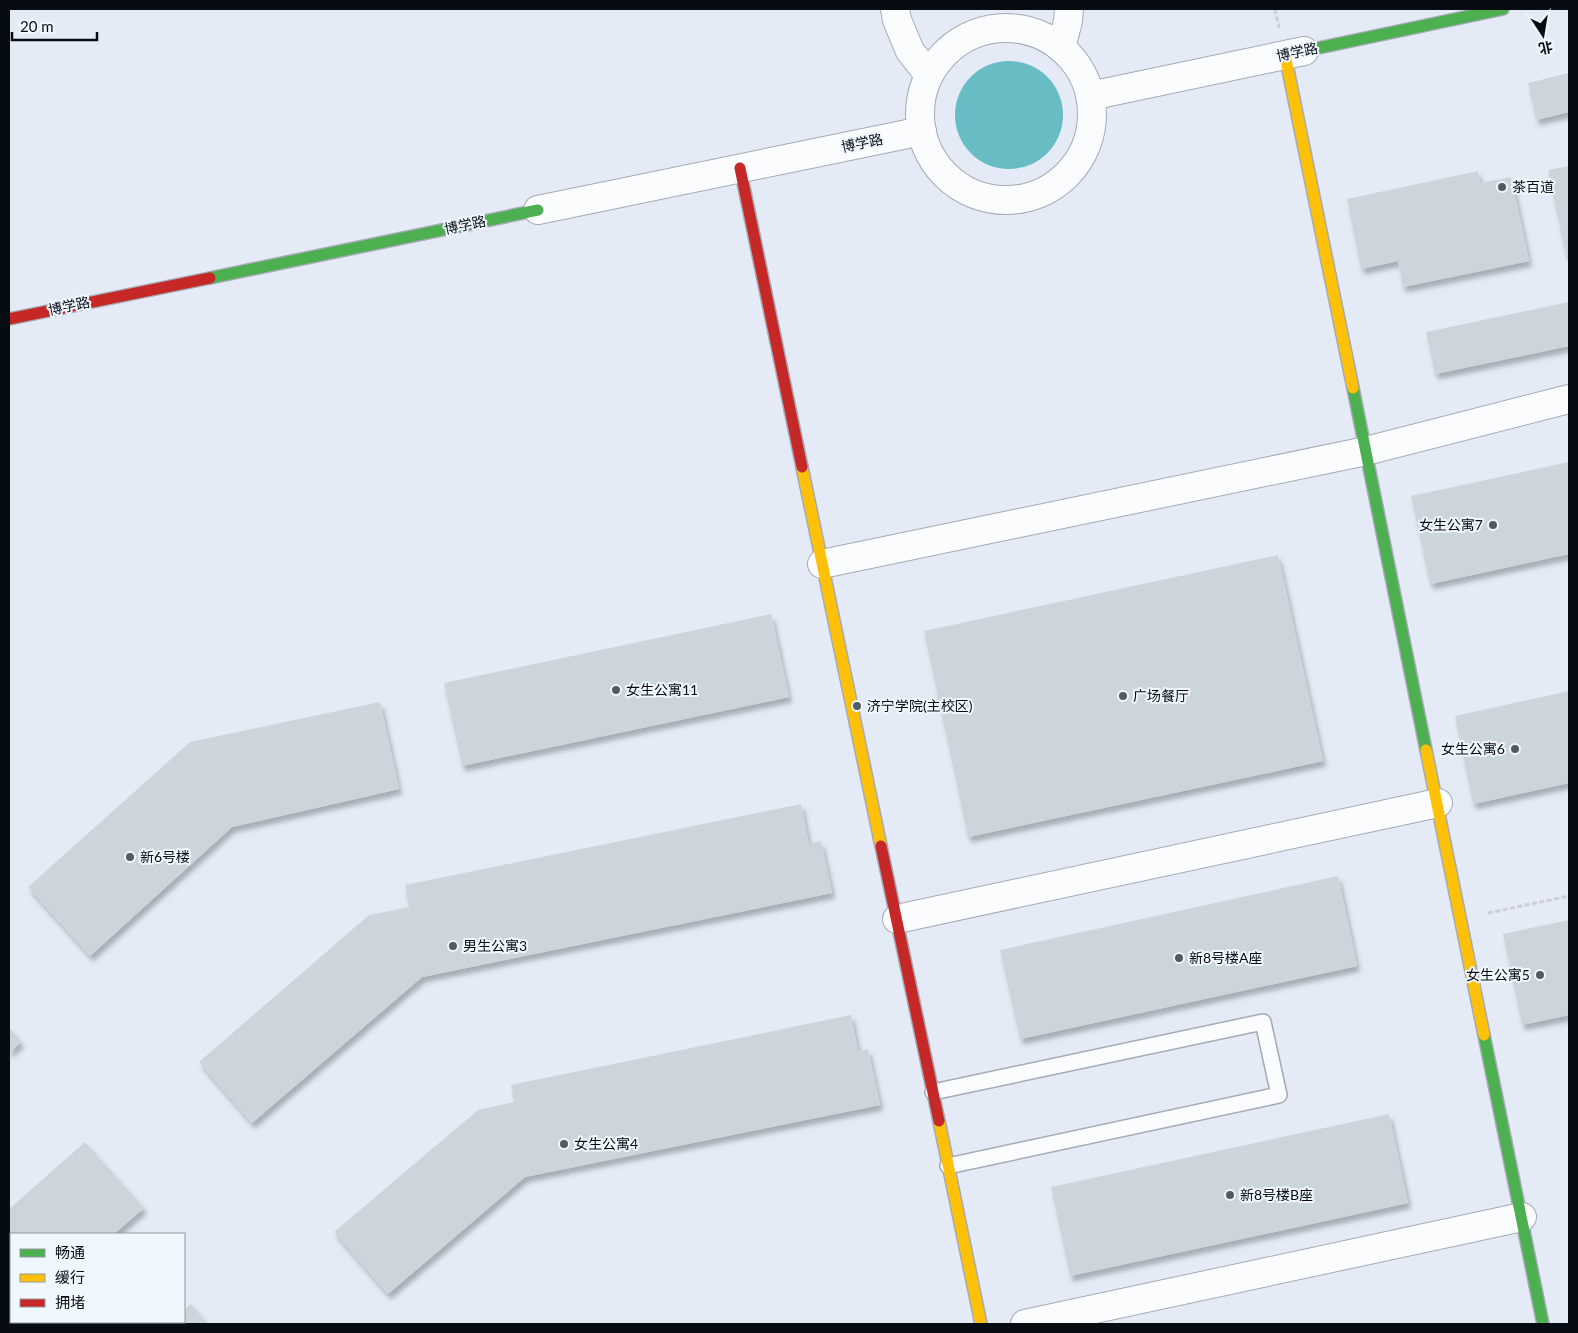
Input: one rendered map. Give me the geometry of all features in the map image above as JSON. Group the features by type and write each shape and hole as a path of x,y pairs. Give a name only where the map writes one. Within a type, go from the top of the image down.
{"street":[{"path":"895,9 897,20 910,51 929,75"},
{"path":"1061,48 1069,9"},
{"name":"博学路","path":"1090,96 1503,9"},
{"path":"1008,28 1027,30 1045,37 1061,48 1075,62 1085,78 1090,96 1092,115 1090,135 1083,152 1072,168 1058,182 1042,192 1024,198 1004,200 985,197 967,190 951,180 938,166 928,149 922,131 920,112 923,93 929,75 940,59 954,46 970,36 989,30 1008,28"},
{"path":"1294,53 1366,451 1544,1324"},
{"name":"博学路","path":"9,319 922,131"},
{"path":"740,168 982,1324"},
{"path":"822,564 1366,451 1569,399"},
{"path":"896,919 1438,803"},
{"path":"1025,1324 1522,1217"}],"lane":[{"path":"933,1092 1264,1022 1279,1095 948,1166"}],"path":[{"path":"1461,918 1569,896"}],"water":[{"path":"1009,61 1030,65 1047,77 1059,94 1063,115 1059,136 1047,153 1030,165 1009,169 988,165 971,153 959,136 955,115 959,94 971,77 988,65"}],"building":[{"path":"1569,73 1569,112 1536,120 1528,83"},
{"path":"1569,166 1569,255 1566,256 1548,170"},
{"path":"1478,171 1480,183 1511,177 1529,261 1403,287 1398,261 1361,269 1347,199"},
{"path":"1569,302 1569,346 1435,374 1426,332"},
{"name":"女生公寓7","path":"1569,462 1569,554 1430,584 1411,496"},
{"name":"广场餐厅","path":"1278,555 1323,761 968,837 924,631"},
{"name":"女生公寓11","path":"771,614 789,697 462,766 444,683"},
{"name":"女生公寓6","path":"1569,691 1569,783 1473,804 1455,716"},
{"name":"新6号楼","path":"380,702 399,789 232,827 90,956 28,887 190,742"},
{"name":"男生公寓3","path":"801,804 809,844 821,841 832,893 422,977 252,1123 199,1062 369,915 409,907 405,885"},
{"name":"新8号楼A座","path":"1338,876 1357,966 1020,1039 1000,950"},
{"name":"女生公寓5","path":"1569,920 1569,1015 1522,1025 1503,934"},
{"name":"女生公寓4","path":"851,1015 858,1051 868,1049 880,1105 525,1177 388,1294 334,1232 478,1110 514,1102 511,1085"},
{"path":"9,1027 21,1042 9,1053"},
{"name":"新8号楼B座","path":"1389,1114 1408,1203 1070,1276 1051,1187"},
{"path":"85,1142 144,1208 115,1233 10,1233 9,1312 9,1209"},
{"path":"191,1304 208,1324 167,1324 185,1323 185,1309"}],"traffic: fast":[{"path":"1304,51 1503,9"},
{"path":"210,278 538,210"},
{"path":"1353,388 1426,750"},
{"path":"1484,1035 1543,1324"}],"traffic: slow":[{"path":"1285,55 1353,388"},
{"path":"802,467 881,846"},
{"path":"1426,750 1484,1035"},
{"path":"939,1121 981,1324"}],"traffic: jam":[{"path":"740,168 802,467"},
{"path":"9,319 210,278"},
{"path":"881,846 939,1121"}],"place":[{"name":"茶百道","path":"1502,187"},
{"name":"女生公寓7","path":"1493,525"},
{"name":"女生公寓11","path":"616,690"},
{"name":"广场餐厅","path":"1123,696"},
{"name":"济宁学院(主校区)","path":"857,706"},
{"name":"女生公寓6","path":"1515,749"},
{"name":"新6号楼","path":"130,857"},
{"name":"男生公寓3","path":"453,946"},
{"name":"新8号楼A座","path":"1179,958"},
{"name":"女生公寓5","path":"1540,975"},
{"name":"女生公寓4","path":"564,1144"},
{"name":"新8号楼B座","path":"1230,1195"}]}
